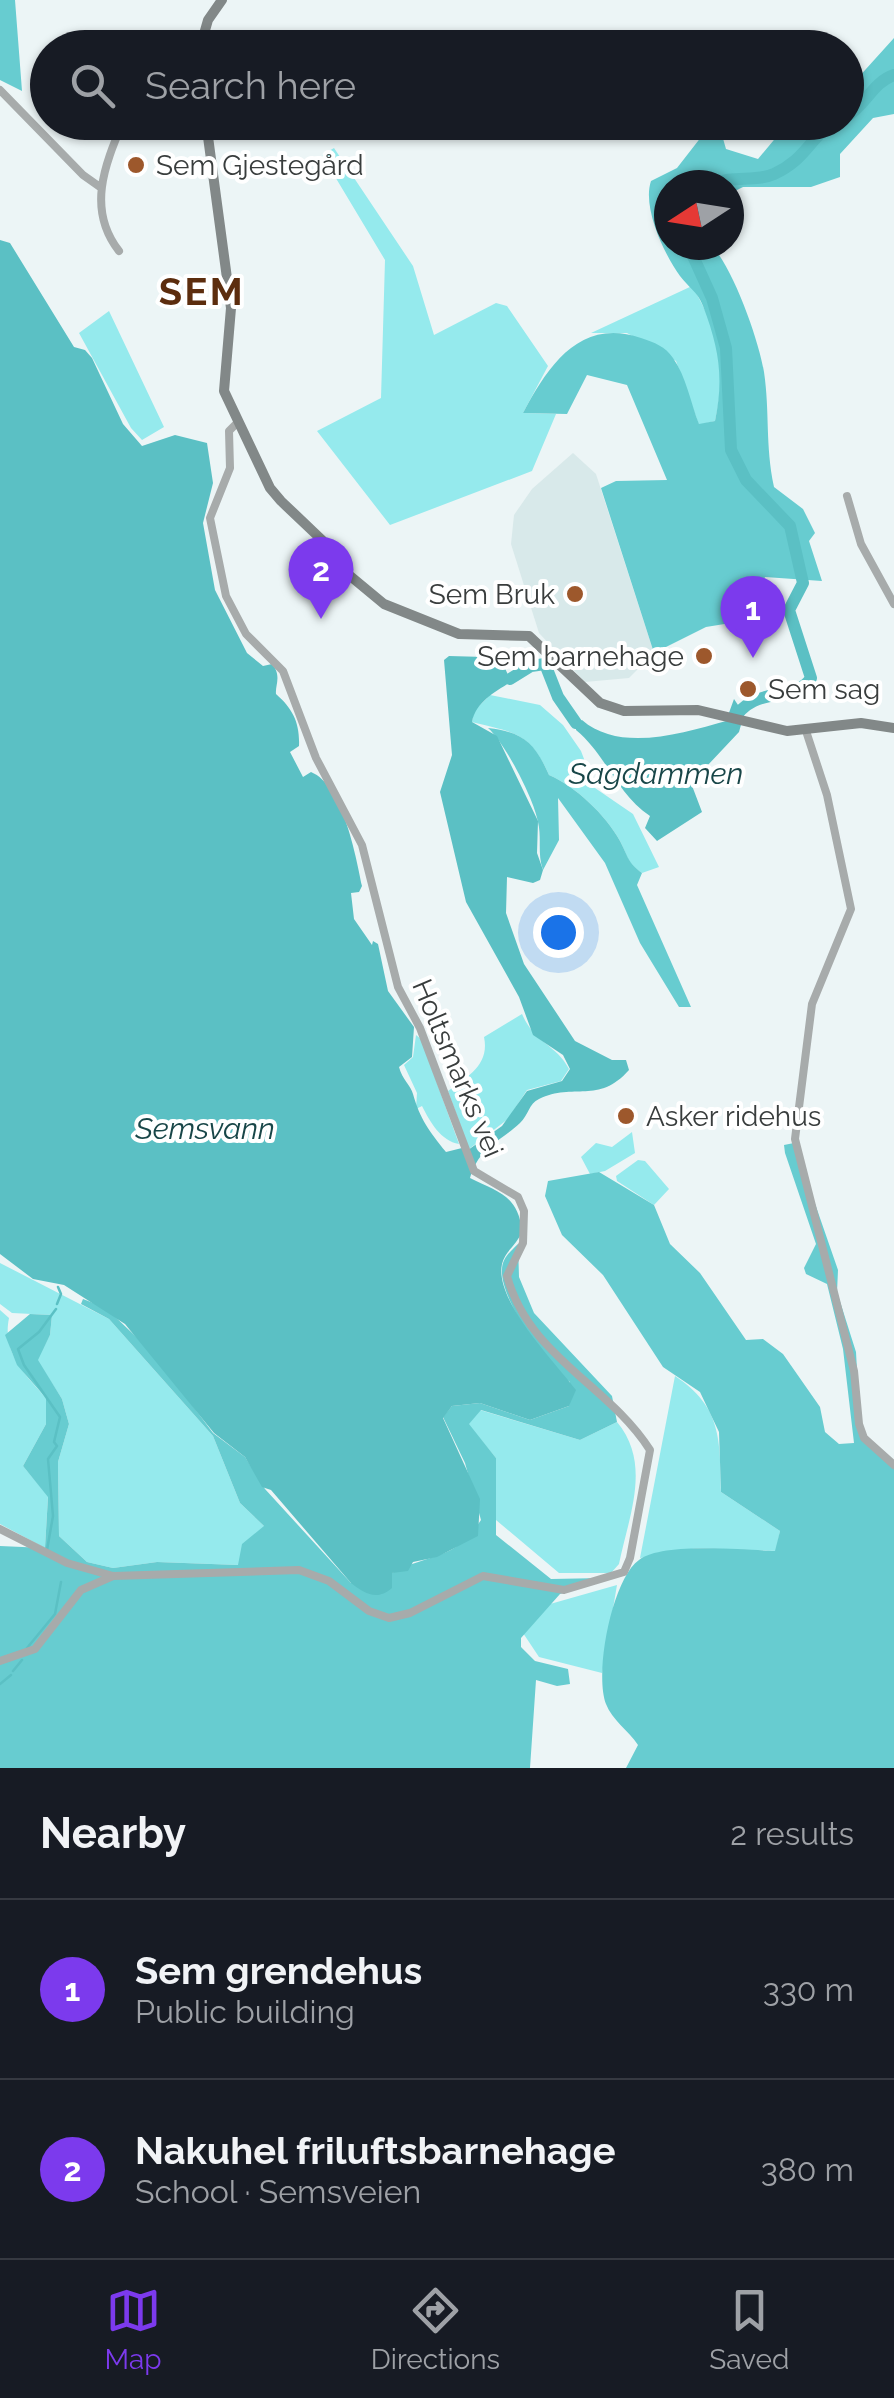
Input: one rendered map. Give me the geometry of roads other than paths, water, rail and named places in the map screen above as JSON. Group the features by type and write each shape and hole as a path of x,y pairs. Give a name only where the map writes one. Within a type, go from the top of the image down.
{"main road":[{"path":"205,30 222,0"},
{"path":"209,140 232,308 232,338 222,384 270,488 374,597 459,634 528,636 606,707 688,709 745,723 806,731 861,723 894,728"}],"street":[{"path":"0,90 30,117"},
{"path":"51,140 83,176 100,187"},
{"path":"117,140 100,187 101,218 119,251"},
{"name":"Holtsmarks vei","path":"0,1529 46,1554 113,1576 300,1570 329,1581 369,1611 388,1618 410,1612 482,1576 564,1590 624,1572 650,1450 598,1389 564,1367 531,1328 507,1276 523,1243 524,1211 518,1197 474,1170 420,1028 393,971 362,846 316,758 283,671 268,650 246,634 227,589 210,518 230,468 229,430 237,422"},
{"path":"847,496 861,544 894,604"},
{"path":"806,731 827,795 851,910 812,1004 795,1139 854,1371 859,1424 864,1438 894,1465"},
{"path":"0,1661 35,1649 81,1590 113,1576"}],"water":[{"name":"Semsvann","path":"0,240 10,243 74,347 85,350 92,358 123,424 142,446 175,435 207,443 213,483 203,523 215,590 247,653 263,666 272,664 275,668 276,694 297,723 299,746 290,752 303,777 311,772 322,779 340,806 362,886 359,892 351,893 354,919 372,945 373,941 378,944 388,991 414,1027 412,1057 399,1067 400,1071 426,1124 446,1152 462,1148 472,1171 470,1178 498,1191 516,1210 522,1231 502,1264 507,1296 528,1331 576,1390 569,1406 530,1420 480,1403 452,1406 443,1418 480,1499 478,1536 437,1557 413,1562 408,1571 392,1573 392,1588 381,1594 366,1593 351,1583 271,1490 262,1487 245,1457 214,1433 125,1324 64,1285 33,1279 0,1254"},
{"path":"449,656 485,657 505,668 511,682 482,703 472,722 497,736 538,821 537,853 543,870 540,880 533,883 507,877 506,913 524,964 575,1041 612,1060 626,1060 629,1070 607,1087 552,1094 536,1101 520,1123 475,1165 468,1150 502,1126 527,1091 562,1081 570,1069 563,1055 533,1035 519,997 466,902 440,792 452,755 444,660"},
{"name":"Sagdammen","path":"734,699 744,714 739,732 691,783 702,812 657,841 645,828 650,816 629,797 576,730 576,723 582,720 614,736 672,735 726,721"}],"waterway":[{"path":"864,101 894,75"},
{"path":"744,179 785,168 814,140"},
{"path":"695,260 712,298 726,348 731,450 746,480 790,526 803,583 789,610 811,678 795,690 751,702 732,722"},
{"path":"510,679 531,666 545,664 558,697 576,723"},
{"path":"57,1304 61,1294 58,1287"},
{"path":"47,1550 53,1516 48,1459 57,1446 54,1442 60,1417 24,1365 18,1349 39,1332 56,1309"},
{"path":"27,1648 55,1614 61,1582"},
{"path":"13,1671 22,1660"},
{"path":"0,1684 11,1675"}],"place":[{"name":"Sem Gjestegård","path":"136,165"},
{"name":"Sem Bruk","path":"575,594"},
{"name":"Nakuhel friluftsbarnehage","path":"321,619"},
{"name":"Sem barnehage","path":"704,656"},
{"name":"Sem grendehus","path":"753,658"},
{"name":"Sem sag","path":"748,689"},
{"name":"Asker ridehus","path":"626,1116"}],"district":[{"name":"SEM","path":"202,292"}]}
